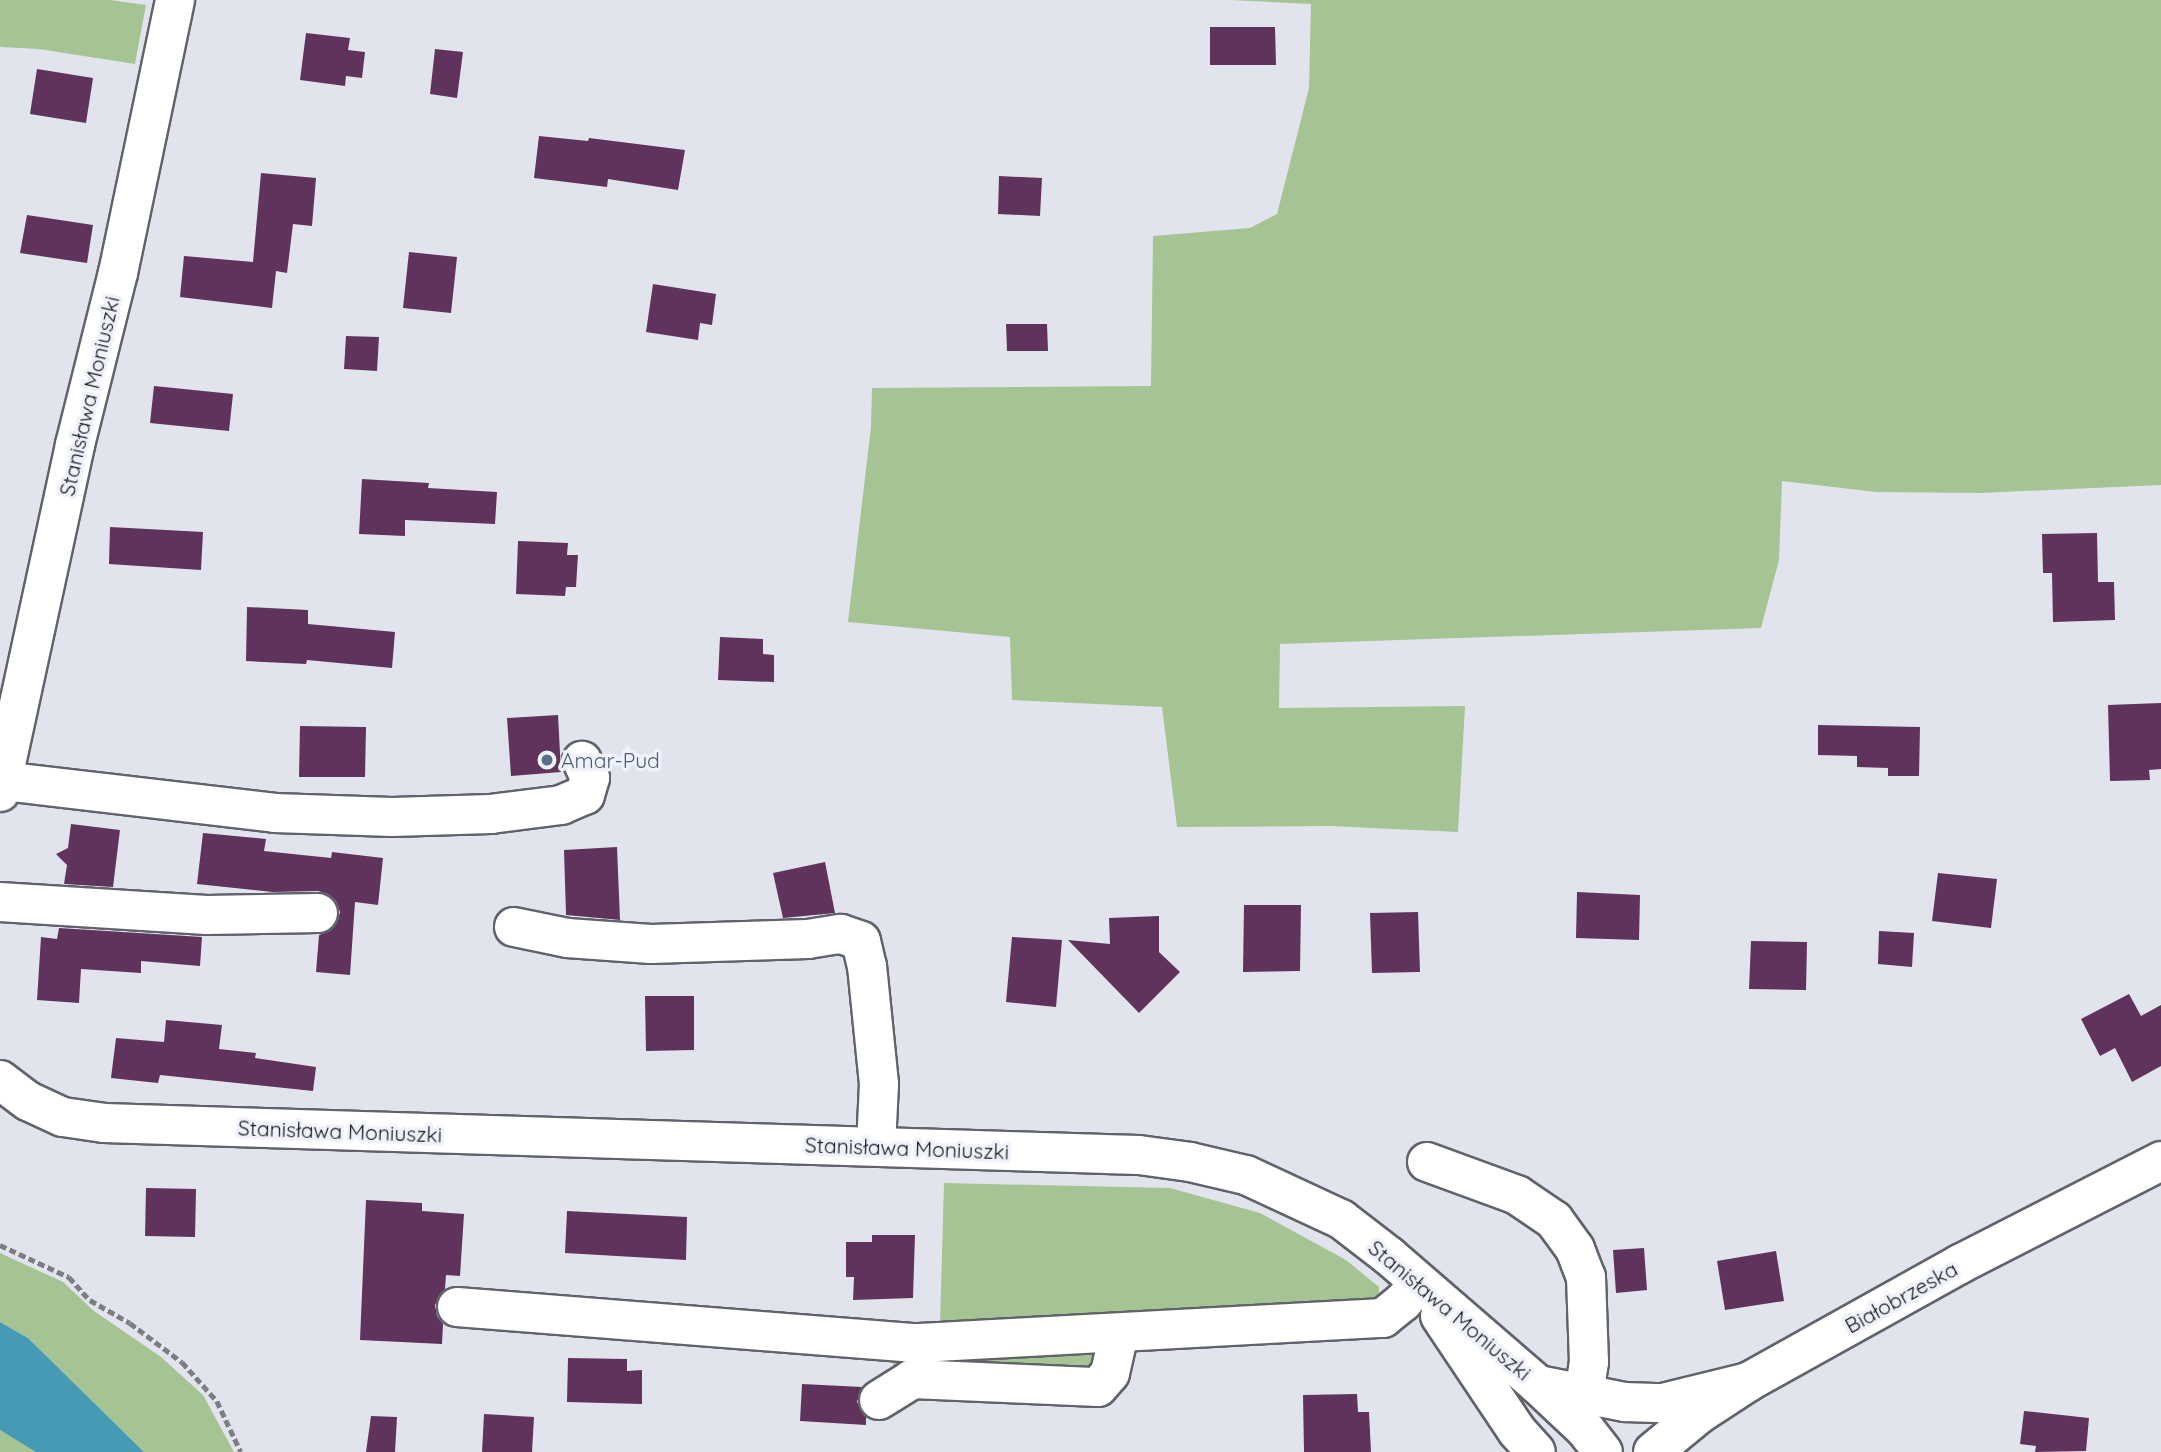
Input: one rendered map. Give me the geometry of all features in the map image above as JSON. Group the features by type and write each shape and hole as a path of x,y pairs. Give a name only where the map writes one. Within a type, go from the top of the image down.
{"street":[{"name":"Stanisława Moniuszki","path":"1,787 14,664 75,445 118,273 176,0"},
{"path":"1,787 275,813 404,817 491,814 561,805 585,795 590,778 582,761"},
{"path":"0,902 207,915 318,913"},
{"path":"514,927 567,938 651,944 795,940 841,934 861,941 867,965 878,1084 876,1146"},
{"name":"Stanisława Moniuszki","path":"0,1080 28,1101 64,1117 104,1123 1139,1155 1246,1175 1341,1219 1538,1385 1625,1402 1663,1403 1748,1382"},
{"name":"Białobrzeska","path":"1653,1452 1699,1414 1748,1382 1960,1264 2161,1161"},
{"path":"1427,1162 1517,1195 1555,1220 1575,1249 1586,1277 1589,1362 1584,1395"},
{"path":"457,1307 919,1343 1382,1318 1425,1289 1446,1329 1525,1445"},
{"path":"879,1400 912,1379 1098,1387 1110,1373 1119,1333"},
{"path":"1538,1385 1585,1429 1604,1452"}],"path":[{"path":"0,1245 69,1276 90,1300 130,1324 182,1362 217,1401 242,1452"}],"green space":[{"path":"0,0 110,0 146,5 135,64 39,49 0,47"},
{"path":"1231,0 2161,0 2161,485 1980,493 1876,492 1782,481 1779,560 1761,628 1280,644 1279,708 1465,706 1458,832 1330,826 1177,827 1162,707 1012,700 1010,637 848,622 871,427 872,388 1151,386 1153,236 1250,228 1277,214 1309,88 1311,4"},
{"path":"944,1183 1170,1188 1260,1213 1346,1260 1379,1287 1379,1298 1368,1308 940,1325"},
{"path":"0,1253 63,1282 94,1311 161,1357 203,1395 234,1452 144,1452 28,1338 0,1322"},
{"path":"1103,1344 1099,1371 893,1371 894,1351"},
{"path":"0,1430 33,1449 36,1452 0,1452"}],"water":[{"path":"0,1322 28,1338 144,1452 36,1452 0,1430"}],"building":[{"path":"1210,27 1275,27 1276,65 1210,65"},
{"path":"306,33 350,38 348,50 365,52 362,78 346,76 345,86 300,80"},
{"path":"435,49 463,52 457,98 430,94"},
{"path":"37,69 93,78 86,123 30,114"},
{"path":"539,136 588,141 589,138 685,150 678,190 608,179 607,187 534,178"},
{"path":"261,173 316,178 312,226 293,224 287,273 276,271 272,308 180,297 184,256 253,262"},
{"path":"999,176 1042,178 1040,216 998,214"},
{"path":"27,215 93,225 87,263 20,253"},
{"path":"409,252 457,257 451,313 403,308"},
{"path":"653,284 716,294 712,325 700,323 698,340 646,332"},
{"path":"1006,324 1047,324 1048,351 1007,351"},
{"path":"346,336 379,337 377,371 344,369"},
{"path":"154,386 233,394 229,431 150,423"},
{"path":"362,479 429,483 428,488 497,492 495,524 405,520 405,536 359,534"},
{"path":"110,527 203,532 201,570 109,564"},
{"path":"2097,533 2098,582 2114,582 2115,620 2053,622 2052,573 2043,573 2042,534"},
{"path":"518,541 568,543 567,555 578,555 576,587 566,587 565,596 516,594"},
{"path":"247,607 308,610 308,624 395,632 392,668 307,660 306,664 246,661"},
{"path":"720,637 763,639 763,654 774,655 774,682 718,680"},
{"path":"2161,703 2161,769 2149,770 2150,780 2110,781 2108,705"},
{"path":"558,715 561,772 511,776 507,718"},
{"path":"1818,725 1920,727 1919,776 1888,776 1888,768 1857,767 1857,756 1818,755"},
{"path":"300,726 366,727 365,777 299,777"},
{"path":"71,824 120,830 113,887 64,884 67,865 56,854 68,848"},
{"path":"203,833 266,839 264,851 331,858 332,852 383,858 378,905 355,902 350,975 316,972 319,935 330,931 337,923 340,912 336,901 328,894 318,891 273,892 197,884"},
{"path":"617,847 620,920 566,915 564,850"},
{"path":"825,862 835,913 783,918 773,873"},
{"path":"1938,873 1997,879 1991,928 1932,921"},
{"path":"1577,892 1640,895 1639,940 1576,938"},
{"path":"1244,905 1301,905 1300,971 1243,972"},
{"path":"1418,912 1420,972 1372,973 1370,913"},
{"path":"1159,916 1159,952 1180,972 1139,1013 1068,940 1110,944 1109,918"},
{"path":"59,928 202,937 200,966 141,961 141,973 81,969 79,1003 37,1000 41,937 57,939"},
{"path":"1879,931 1914,933 1912,967 1878,964"},
{"path":"1012,937 1062,940 1056,1007 1006,1002"},
{"path":"1751,941 1807,942 1806,990 1749,989"},
{"path":"2129,994 2141,1016 2161,1005 2161,1066 2132,1082 2115,1048 2100,1056 2081,1019"},
{"path":"645,996 694,996 694,1050 646,1051"},
{"path":"166,1020 222,1025 219,1049 256,1053 255,1058 316,1067 313,1091 160,1075 158,1083 111,1078 116,1038 164,1042"},
{"path":"146,1188 196,1189 195,1237 145,1236"},
{"path":"366,1200 422,1203 422,1211 464,1214 460,1276 446,1275 445,1289 435,1305 437,1316 443,1324 442,1344 360,1340"},
{"path":"567,1211 687,1217 686,1260 565,1253"},
{"path":"872,1235 915,1235 913,1298 853,1300 854,1277 846,1277 846,1242 872,1242"},
{"path":"1644,1248 1647,1290 1616,1293 1613,1250"},
{"path":"1776,1251 1784,1301 1725,1310 1717,1261"},
{"path":"568,1358 627,1359 627,1371 642,1370 642,1404 567,1402"},
{"path":"802,1384 862,1387 857,1402 866,1417 866,1425 800,1421"},
{"path":"1357,1394 1358,1412 1369,1412 1371,1452 1304,1452 1303,1395"},
{"path":"2024,1411 2089,1418 2086,1451 2035,1452 2036,1446 2020,1444"},
{"path":"484,1414 534,1417 532,1452 482,1452"},
{"path":"371,1416 397,1417 395,1452 366,1452"}],"place":[{"name":"Amar-Pud","path":"547,760"}]}
